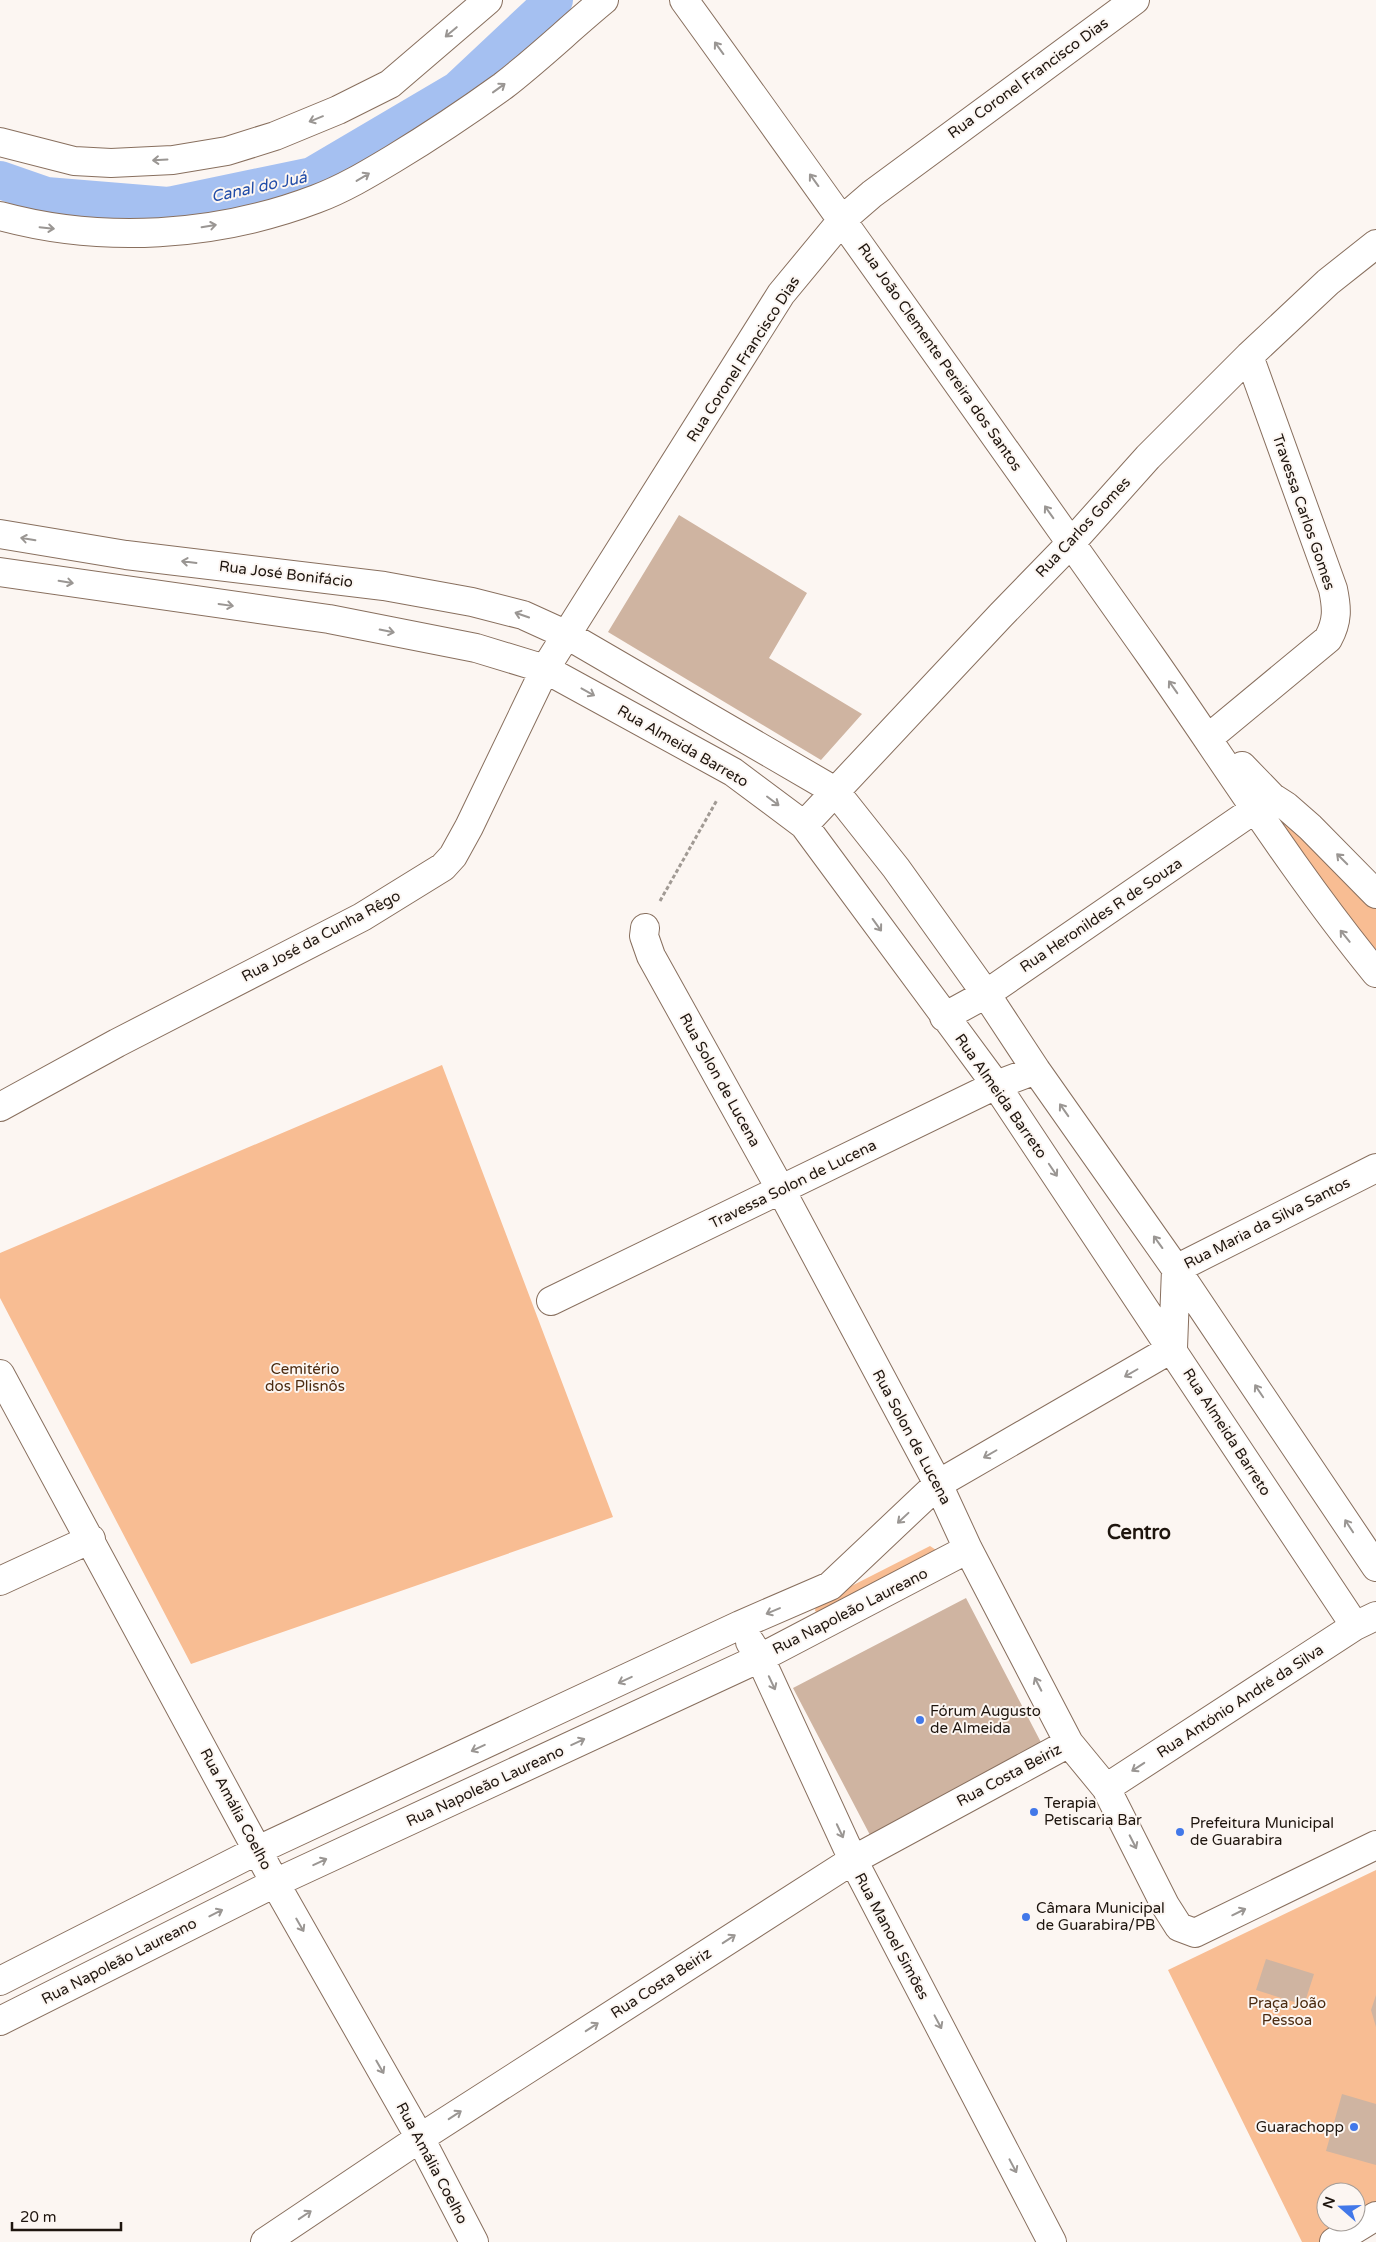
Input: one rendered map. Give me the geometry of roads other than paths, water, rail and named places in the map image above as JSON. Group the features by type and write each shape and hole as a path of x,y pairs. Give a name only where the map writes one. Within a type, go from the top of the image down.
{"street":[{"path":"0,142 74,161 111,163 173,160 227,152 284,133 338,110 390,84 488,0"},
{"path":"0,216 38,227 82,232 164,233 242,221 316,200 354,182 438,132 504,85 604,0"},
{"name":"Rua João Clemente Pereira dos Santos","path":"684,0 843,219 1071,543 1203,725 1255,809 1329,916 1376,973"},
{"name":"Rua Coronel Francisco Dias","path":"545,669 781,294 843,219 872,194 1135,0"},
{"name":"Rua Carlos Gomes","path":"804,825 1000,615 1071,543 1148,457 1249,356 1328,282 1376,244"},
{"name":"Travessa Carlos Gomes","path":"1203,725 1328,639 1336,624 1336,606 1332,589 1249,356"},
{"name":"Rua José Bonifácio","path":"0,534 126,555 384,586 472,602 523,615 567,634"},
{"path":"121,591 126,555"},
{"path":"0,572 121,591 328,619 476,648 545,669"},
{"path":"567,634 835,791 896,868 986,994 1036,1070 1176,1269 1376,1567"},
{"name":"Rua Almeida Barreto","path":"545,669 733,772 804,825 996,1085 1173,1348 1371,1619"},
{"name":"Rua José da Cunha Rêgo","path":"0,1107 117,1043 362,917 443,867 454,856 469,827 545,669"},
{"name":"Rua João Clemente Pereira dos Santos","path":"1203,725 1272,797 1286,806 1310,827 1376,894"},
{"name":"Rua Heronildes R de Souza","path":"944,1017 986,994 1255,809"},
{"name":"Rua Solon de Lucena","path":"645,928 644,936 651,956 781,1190 938,1484 968,1549 1069,1743 1106,1788 1165,1905 1179,1927 1195,1933 1376,1845"},
{"name":"Travessa Solon de Lucena","path":"551,1301 996,1085 1036,1070"},
{"name":"Rua Maria da Silva Santos","path":"1173,1348 1176,1269 1376,1168"},
{"name":"Rua Napoleão Laureano","path":"0,1981 258,1850 740,1625 830,1586 938,1484 1173,1348"},
{"name":"Rua Amália Coelho","path":"0,1374 276,1883 420,2138 474,2242"},
{"path":"0,1581 91,1539"},
{"name":"Rua Napoleão Laureano","path":"0,2021 276,1883 760,1658 968,1549"},
{"name":"Rua António André da Silva","path":"1106,1788 1371,1619"},
{"name":"Rua Manoel Simões","path":"740,1625 760,1658 853,1860 1052,2242"},
{"name":"Rua Costa Beiriz","path":"265,2242 420,2138 853,1860 1069,1743"},
{"path":"1334,2242 1376,2216"}],"waterway":[{"name":"Canal do Juá","path":"0,180 46,196 168,206 312,176 458,90 554,0"}],"place":[{"name":"Fórum Augusto de Almeida","path":"920,1720"},
{"name":"Terapia Petiscaria Bar","path":"1034,1812"},
{"name":"Prefeitura Municipal de Guarabira","path":"1180,1832"},
{"name":"Câmara Municipal de Guarabira/PB","path":"1026,1917"},
{"name":"Guarachopp","path":"1354,2127"}],"district":[{"name":"Centro","path":"1139,1533"}],"park label":[{"name":"Cemitério dos Plisnôs","path":"305,1378"},
{"name":"Praça João Pessoa","path":"1287,2012"}]}
